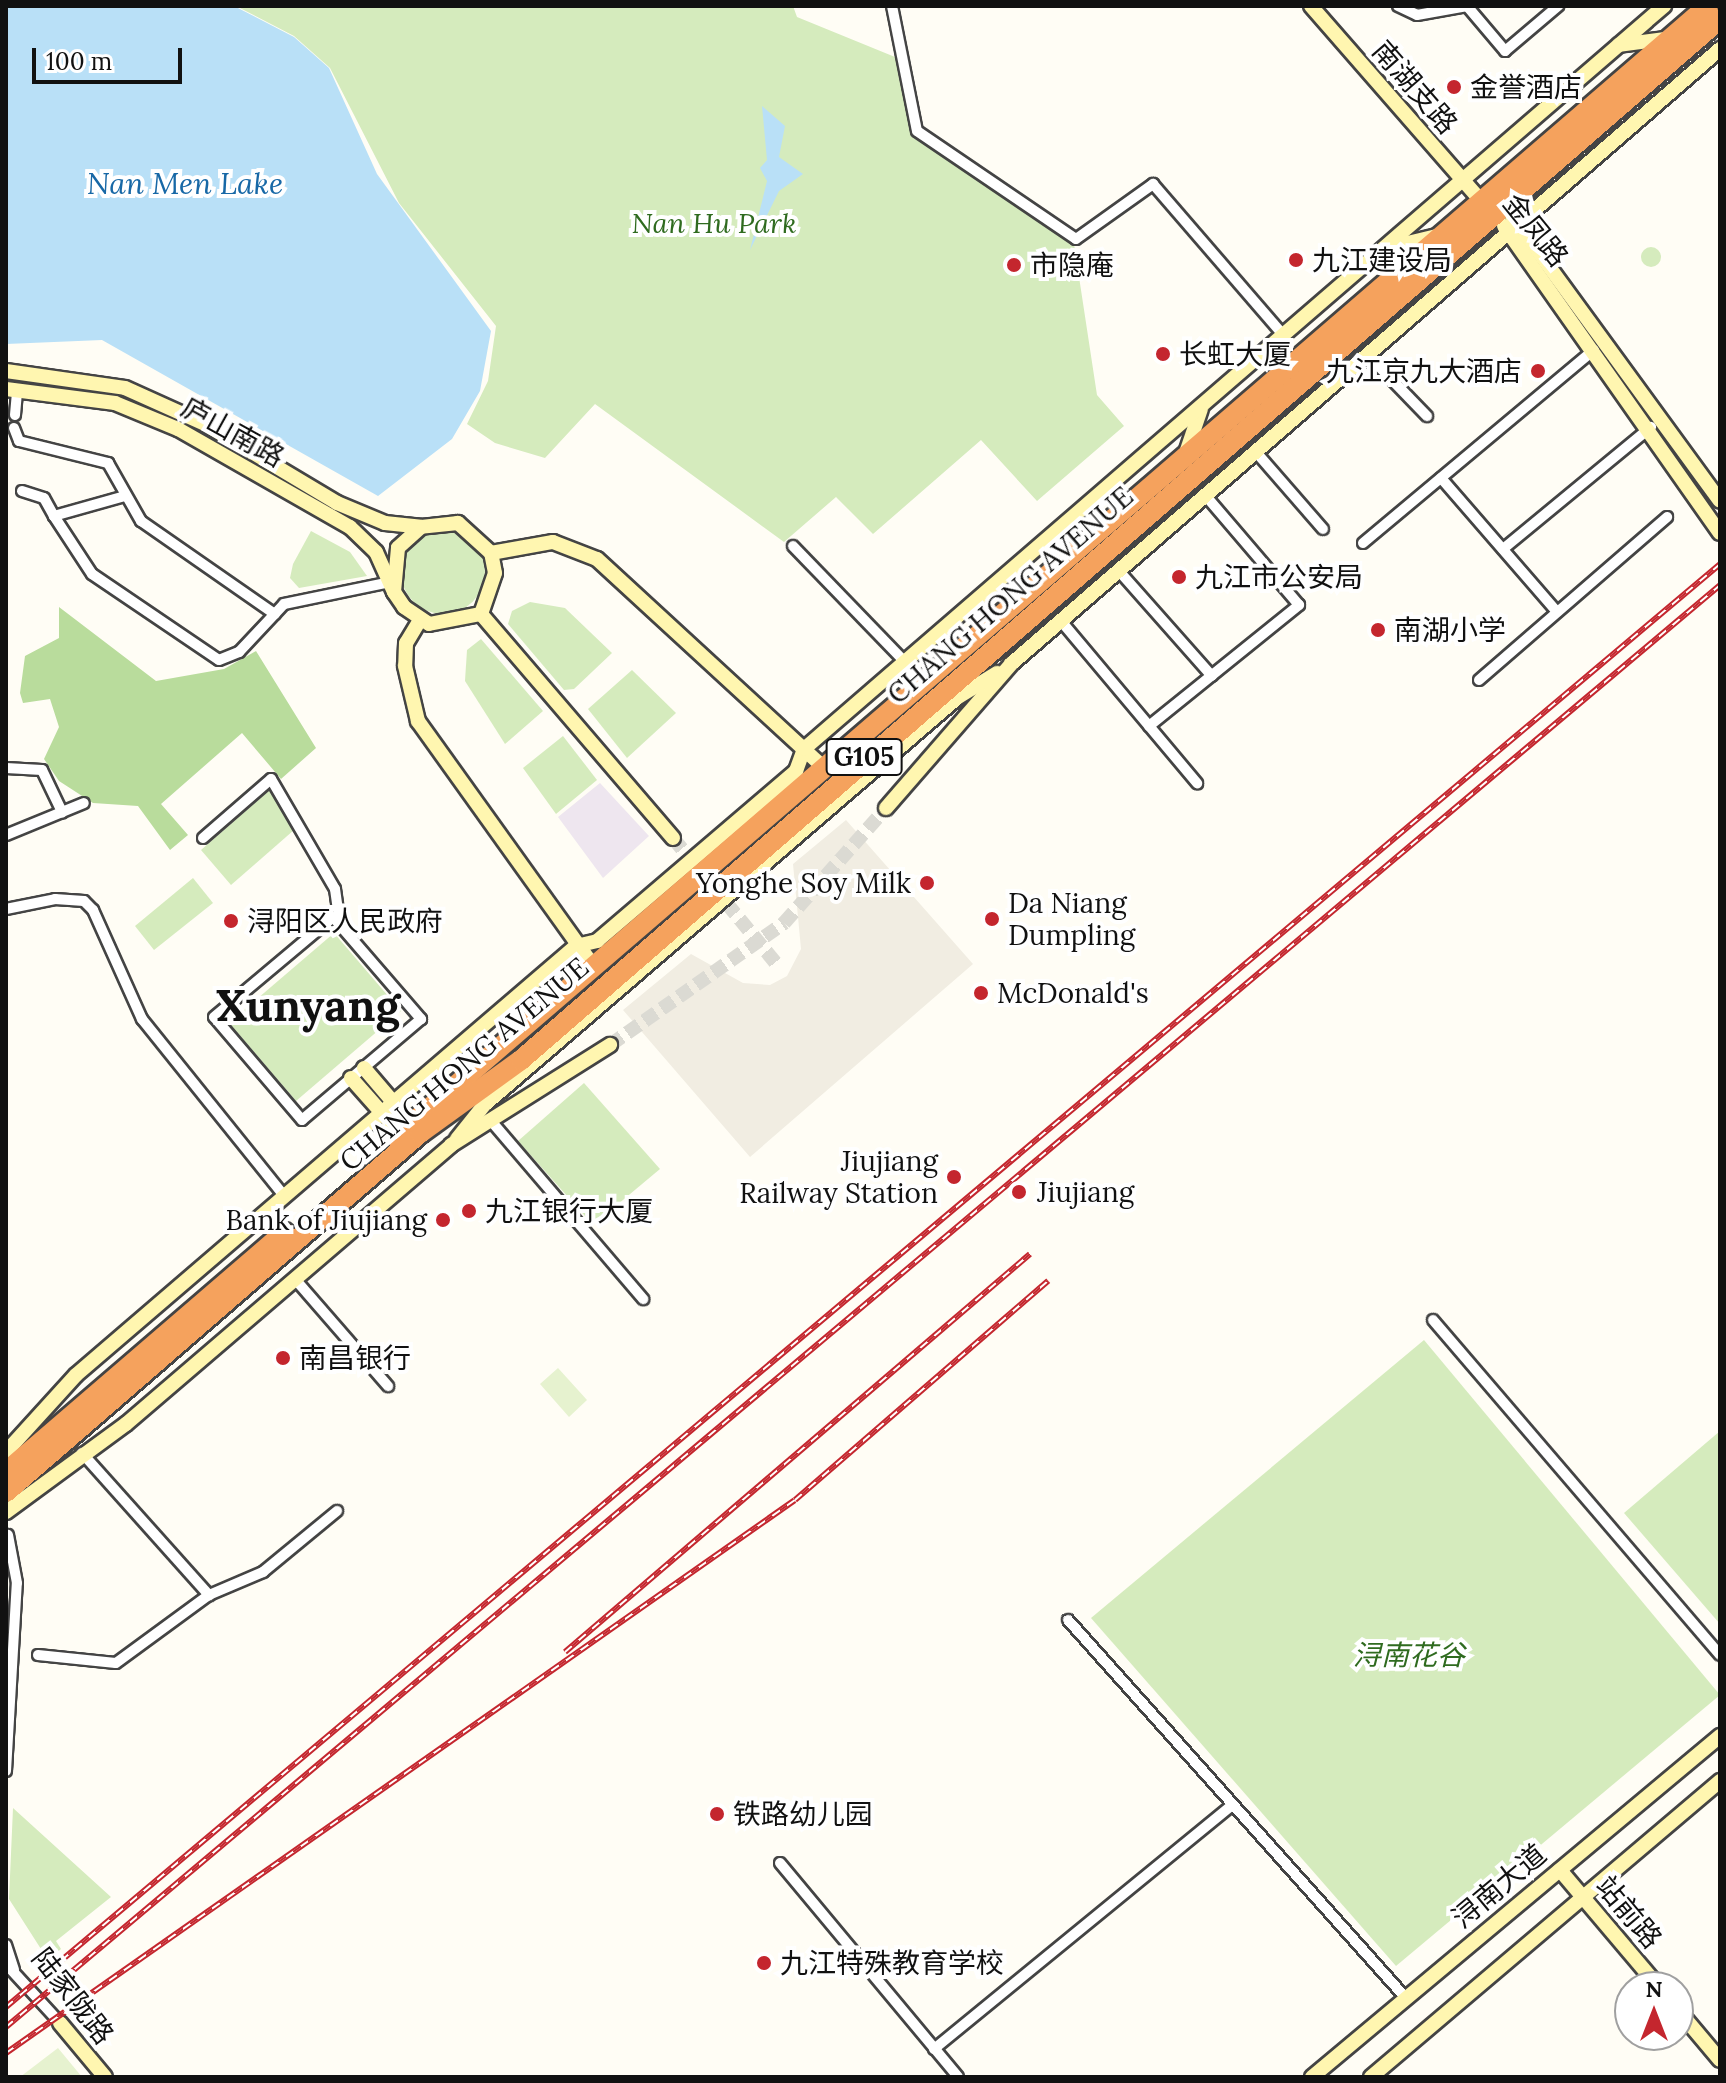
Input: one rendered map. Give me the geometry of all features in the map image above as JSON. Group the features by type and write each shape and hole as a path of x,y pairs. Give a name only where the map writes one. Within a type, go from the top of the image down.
{"highway":[{"name":"CHANG HONG AVENUE","path":"6,1472 410,1133 521,1060 1244,430 1508,221 1678,44 1708,6"},
{"name":"CHANG HONG AVENUE","path":"6,1492 410,1133 591,963 1185,457 1437,236 1678,44 1720,19"}],"street":[{"path":"892,6 917,131 1076,239 1153,184 1285,337"},
{"name":"南湖支路","path":"1311,6 1479,201"},
{"path":"1398,6 1417,15 1467,6 1505,51 1558,6"},
{"path":"6,1452 76,1375 576,946 597,941 796,771 804,749 1285,337 1664,6"},
{"path":"1619,45 1678,44 1670,93"},
{"path":"886,808 1011,664 1368,355 1508,221 1670,93 1720,49"},
{"name":"金凤路","path":"1479,201 1508,221 1720,501"},
{"name":"金凤路","path":"1508,221 1594,350 1651,427 1720,533"},
{"path":"1382,250 1437,236"},
{"path":"1363,543 1594,350"},
{"path":"1368,355 1427,416"},
{"name":"庐山南路","path":"6,371 125,388 205,424 337,503 385,523 421,527"},
{"path":"11,389 15,415"},
{"name":"庐山南路","path":"11,389 115,403 178,429 350,527 376,552 392,587"},
{"path":"1185,457 1201,408"},
{"path":"1503,549 1651,427"},
{"path":"14,428 19,441 108,463 141,521 275,614"},
{"path":"1228,477 1244,430"},
{"path":"1256,452 1323,529"},
{"path":"1441,478 1557,612"},
{"path":"22,491 44,498 92,574 219,660 239,652 275,614 298,599 392,587"},
{"path":"54,516 125,496"},
{"path":"1149,726 1299,605 1206,496"},
{"path":"1479,680 1667,517"},
{"path":"458,523 491,553 495,573 481,614 448,625 420,620 392,587 398,548 421,527 458,523"},
{"path":"491,553 553,542 597,559 823,767"},
{"path":"793,546 906,663"},
{"path":"1065,586 1116,573"},
{"path":"1116,573 1212,676"},
{"path":"481,614 673,838"},
{"path":"420,620 406,643 405,666 418,721 591,963"},
{"path":"1061,621 1197,783"},
{"path":"484,1105 958,697 1011,664"},
{"path":"6,768 42,770 62,812"},
{"path":"203,838 271,779 335,889 341,926"},
{"path":"6,835 84,803"},
{"path":"6,909 63,899 93,910 142,1019 285,1197"},
{"path":"333,917 421,1019 364,1068 302,1120 214,1017 333,917"},
{"path":"451,1145 610,1045"},
{"path":"6,1512 295,1279 451,1145 521,1060"},
{"path":"364,1068 388,1108"},
{"path":"351,1078 388,1108 410,1133"},
{"path":"492,1122 643,1299"},
{"path":"295,1279 388,1386"},
{"path":"1433,1320 1720,1655"},
{"path":"82,1453 209,1595"},
{"path":"38,1655 116,1663 209,1595 263,1572 337,1511"},
{"path":"6,1771 17,1583 8,1535"},
{"path":"1068,1620 1231,1806 1405,1997"},
{"name":"浔南大道","path":"1312,2077 1720,1736"},
{"path":"1371,2077 1720,1781"},
{"path":"934,2049 1231,1806"},
{"path":"780,1863 958,2077"},
{"name":"站前路","path":"1560,1870 1645,1971"},
{"name":"陆家陇路","path":"6,1945 15,1972 105,2077"},
{"path":"6,1964 15,1972"},
{"path":"1694,2029 1720,2060"}],"shaded area":[{"path":"600,783 649,836 603,878 558,817"},
{"path":"846,820 973,964 750,1157 623,1010 691,954 743,983 770,985 787,976 801,949 793,864"}],"green space":[{"name":"Nan Hu Park","path":"236,6 793,6 797,17 895,57 913,136 1074,244 1097,395 1124,426 1037,501 981,440 873,534 836,497 784,542 595,404 545,458 495,443 467,424 488,381 496,326 399,203 330,68 294,36"},
{"path":"1647,247 1655,247 1661,257 1655,267 1647,267 1641,261 1641,253"},
{"path":"443,530 459,533 473,542 482,556 485,572 482,588 473,602 459,611 443,614 427,611 413,602 404,588 401,572 404,556 413,542 427,533"},
{"path":"311,531 350,552 367,576 299,588 290,578 293,564"},
{"path":"530,602 565,608 612,653 574,689 564,690 508,624 512,611"},
{"path":"59,607 156,681 224,669 256,651 316,748 281,779 242,733 161,804 188,835 170,850 138,806 93,803 59,781 44,759 59,727 50,699 23,703 20,693 25,656 59,638"},
{"path":"481,639 543,711 505,744 465,681 467,650"},
{"path":"632,670 676,713 627,758 588,709"},
{"path":"563,736 597,780 556,814 523,768"},
{"path":"272,788 294,830 231,885 201,850"},
{"path":"193,878 213,903 154,950 135,926"},
{"path":"334,933 401,1011 296,1101 229,1023"},
{"path":"584,1083 660,1169 593,1225 518,1141"},
{"name":"浔南花谷","path":"1424,1340 1720,1695 1396,1966 1091,1618"},
{"path":"558,1368 587,1400 569,1417 540,1384"},
{"path":"1720,1431 1720,1624 1624,1513"},
{"path":"13,1808 111,1897 56,1941 61,1949 48,1960 9,1899"},
{"path":"58,2048 82,2077 20,2077"}],"water":[{"name":"Nan Men Lake","path":"6,6 234,6 294,37 329,68 377,174 491,331 480,391 452,439 378,496 102,340 6,344"},
{"path":"762,106 785,126 779,157 803,174 779,191 750,250 767,181 760,168 767,160"}],"tunnel":[{"path":"610,1045 784,923 886,808"},
{"path":"673,838 779,967"}],"railway":[{"path":"6,2007 1720,564"},
{"path":"6,2027 1720,585"},
{"path":"565,1652 1030,1254"},
{"path":"6,2053 795,1500 1048,1281"}],"place":[{"name":"金誉酒店","path":"1454,87"},
{"name":"九江建设局","path":"1296,260"},
{"name":"市隐庵","path":"1014,265"},
{"name":"长虹大厦","path":"1163,354"},
{"name":"九江京九大酒店","path":"1538,371"},
{"name":"九江市公安局","path":"1179,577"},
{"name":"南湖小学","path":"1378,630"},
{"name":"Yonghe Soy Milk","path":"927,883"},
{"name":"Da Niang Dumpling","path":"992,919"},
{"name":"浔阳区人民政府","path":"231,921"},
{"name":"McDonald's","path":"981,993"},
{"name":"Jiujiang Railway Station","path":"954,1177"},
{"name":"Jiujiang","path":"1019,1192"},
{"name":"九江银行大厦","path":"469,1211"},
{"name":"Bank of Jiujiang","path":"443,1220"},
{"name":"南昌银行","path":"283,1358"},
{"name":"铁路幼儿园","path":"717,1814"},
{"name":"九江特殊教育学校","path":"764,1963"}],"district":[{"name":"Xunyang","path":"308,1005"}]}
